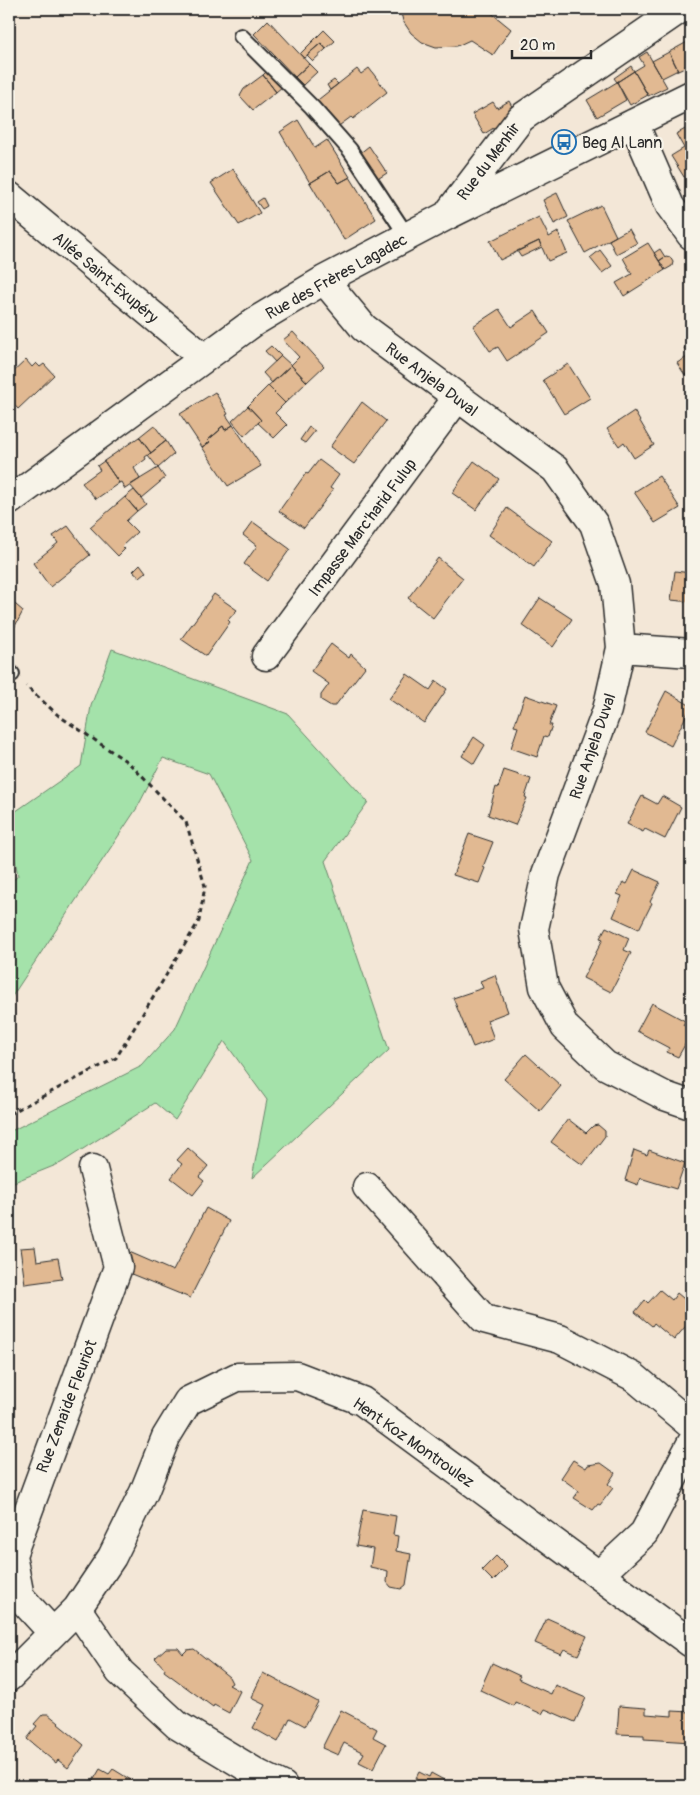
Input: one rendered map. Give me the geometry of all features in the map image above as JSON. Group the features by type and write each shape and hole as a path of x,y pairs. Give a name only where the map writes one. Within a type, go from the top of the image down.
{"street":[{"name":"Rue du Menhir","path":"448,215 521,118 680,9"},
{"name":"Rue des Frères Lagadec","path":"9,501 254,322 324,280 448,215 691,95"},
{"path":"634,124 670,206 691,235"},
{"name":"Allée Saint-Exupéry","path":"9,196 204,358"},
{"name":"Rue Anjela Duval","path":"324,280 364,328 554,469 594,524 615,584 622,648 607,710 546,874 534,929 544,987 565,1028 605,1065 665,1096 691,1105"},
{"name":"Impasse Marc'harid Fulup","path":"266,656 457,398"},
{"path":"622,648 691,653"},
{"name":"Rue Zenaïde Fleuriot","path":"53,1633 20,1597 12,1555 118,1267 92,1169"},
{"path":"367,1187 484,1319 560,1339 634,1377 691,1425"},
{"name":"Hent Koz Montroulez","path":"9,1677 76,1609 112,1557 144,1492 166,1437 188,1401 237,1377 297,1376 362,1401 691,1643"},
{"path":"599,1576 644,1533 691,1444"},
{"path":"76,1609 120,1672 177,1725 282,1786"}],"lane":[{"path":"241,36 312,107 350,150 407,236"}],"path":[{"path":"9,1114 116,1058 199,921 205,886 186,822 129,763 59,716 10,673"}],"green space":[{"path":"112,649 288,714 368,802 325,861 389,1050 252,1178 267,1100 224,1041 175,1120 155,1103 61,1163 9,1184 9,1132 142,1066 175,1029 253,860 209,774 163,758 137,808 9,1001 9,883 18,876 9,828 9,816 81,766 91,706"}],"building":[{"path":"400,9 489,9 511,29 493,55 470,40 457,46 436,47 422,42 411,33 403,21"},
{"path":"268,20 309,64 295,77 254,34"},
{"path":"324,30 335,41 326,49 321,43 304,58 300,54"},
{"path":"691,40 691,64 678,70 669,52"},
{"path":"321,43 326,49 313,61 307,55"},
{"path":"647,52 667,87 648,96 634,71 644,65 639,57"},
{"path":"669,52 678,70 662,78 652,61"},
{"path":"309,64 317,72 303,85 295,77"},
{"path":"631,66 634,71 617,82 614,78"},
{"path":"369,68 387,92 353,119 351,117 336,128 314,103 357,69 361,74"},
{"path":"269,69 283,86 276,92 263,75"},
{"path":"634,71 648,95 630,105 617,82"},
{"path":"263,75 276,92 253,110 240,96 244,89"},
{"path":"334,80 338,84 330,90 327,85"},
{"path":"617,82 626,100 597,117 587,100"},
{"path":"509,101 516,114 484,134 472,114 493,102 497,108"},
{"path":"298,120 315,148 327,140 350,177 339,183 330,171 310,183 280,132"},
{"path":"691,126 691,174 684,177 671,156 684,148 676,134"},
{"path":"369,146 387,173 376,180 359,154"},
{"path":"233,169 260,213 239,225 211,183"},
{"path":"330,171 339,183 350,177 376,219 344,240 310,183"},
{"path":"557,193 568,217 554,224 543,200"},
{"path":"263,198 267,206 262,209 257,202"},
{"path":"601,205 616,236 585,253 568,221"},
{"path":"539,217 549,237 558,232 567,253 548,261 539,241 500,260 490,241"},
{"path":"629,229 637,243 616,254 609,240"},
{"path":"539,241 542,247 521,257 517,251"},
{"path":"648,243 665,270 624,296 616,283 632,274 623,258"},
{"path":"660,249 665,257 659,261 654,253"},
{"path":"600,250 612,266 602,273 590,258"},
{"path":"666,256 670,257 673,262 672,266 665,270 659,261"},
{"path":"499,309 511,327 535,311 549,333 507,361 498,347 490,351 473,326"},
{"path":"293,332 324,366 307,382 291,365 299,357 283,340"},
{"path":"691,343 691,370 685,375 677,363 689,356 684,348"},
{"path":"271,346 281,356 275,362 265,351"},
{"path":"281,356 291,365 272,383 263,373"},
{"path":"26,360 32,367 36,363 40,367 44,364 54,375 18,409 9,399 9,376"},
{"path":"568,364 590,398 564,414 543,380"},
{"path":"291,365 307,382 285,403 268,386"},
{"path":"268,386 285,403 275,413 287,425 274,438 258,423 261,420 248,406"},
{"path":"215,392 233,425 225,430 223,426 208,440 210,442 202,447 180,414"},
{"path":"362,402 386,421 354,464 330,447"},
{"path":"248,406 261,420 244,436 232,421"},
{"path":"634,411 654,445 634,458 624,442 619,446 607,429"},
{"path":"154,425 166,441 151,453 139,437"},
{"path":"233,425 261,466 228,486 202,447 210,442 208,440 223,426 225,430"},
{"path":"309,427 315,431 305,443 300,440"},
{"path":"139,437 151,453 134,468 140,479 125,489 104,461"},
{"path":"166,441 174,454 158,468 148,455"},
{"path":"319,460 339,475 330,488 333,490 304,528 279,511 306,473 308,474"},
{"path":"104,461 119,483 96,499 82,483 100,470 97,466"},
{"path":"474,461 499,479 476,510 452,493"},
{"path":"158,468 165,478 141,498 130,485"},
{"path":"659,476 680,508 655,523 634,492"},
{"path":"134,490 146,504 137,511 125,497"},
{"path":"125,497 137,511 126,521 137,532 122,546 125,549 118,556 90,527"},
{"path":"507,508 552,541 534,567 489,535"},
{"path":"253,522 290,549 267,581 244,564 257,546 243,535"},
{"path":"68,526 90,555 50,587 33,563 58,543 53,536"},
{"path":"438,558 463,578 433,618 408,598"},
{"path":"140,564 146,572 140,577 133,571"},
{"path":"675,571 691,573 691,602 671,600"},
{"path":"214,594 237,610 228,620 230,622 206,656 181,639"},
{"path":"540,598 572,619 553,647 522,625"},
{"path":"9,599 23,611 14,628 9,625"},
{"path":"331,644 349,658 351,654 365,667 335,706 331,706 321,700 321,695 329,684 311,671"},
{"path":"407,674 430,690 436,681 447,689 424,723 389,699"},
{"path":"666,691 691,706 671,746 645,732"},
{"path":"525,695 556,706 549,725 552,725 548,737 544,736 537,757 511,748 518,727 514,726"},
{"path":"474,737 485,745 474,764 462,756"},
{"path":"504,770 531,779 525,797 527,798 515,825 488,815 496,787 498,788"},
{"path":"642,796 657,804 662,796 681,807 665,839 645,829 643,832 627,824"},
{"path":"469,834 493,842 479,883 453,875"},
{"path":"634,870 660,882 639,929 613,917 622,896 617,894 623,882 627,884"},
{"path":"606,927 629,938 624,950 631,953 611,992 583,978 603,939 600,938"},
{"path":"495,975 508,1012 487,1020 494,1039 473,1047 453,998 483,988 480,981"},
{"path":"652,1003 685,1021 683,1025 691,1029 691,1034 678,1057 667,1052 669,1048 637,1031"},
{"path":"526,1054 561,1086 540,1111 504,1079"},
{"path":"568,1119 586,1133 593,1126 598,1125 605,1131 605,1136 583,1165 551,1142"},
{"path":"188,1148 208,1166 199,1177 204,1181 193,1195 171,1178 182,1164 177,1160"},
{"path":"634,1150 647,1155 649,1150 685,1163 676,1189 640,1178 638,1185 625,1180"},
{"path":"206,1208 229,1221 190,1298 124,1271 127,1251 173,1271"},
{"path":"35,1247 37,1261 58,1258 62,1279 25,1284 20,1248"},
{"path":"660,1290 672,1300 677,1293 689,1303 684,1308 691,1314 691,1320 674,1340 654,1323 652,1326 635,1312 645,1300 648,1303"},
{"path":"573,1460 586,1468 588,1465 601,1463 615,1473 608,1484 613,1488 600,1505 598,1504 593,1510 574,1498 579,1491 561,1478"},
{"path":"363,1510 396,1516 393,1535 398,1536 396,1551 411,1554 406,1585 401,1589 391,1587 387,1582 388,1571 370,1567 373,1549 356,1546"},
{"path":"496,1556 507,1567 493,1581 482,1570"},
{"path":"547,1618 587,1636 578,1655 564,1649 561,1654 535,1643"},
{"path":"166,1648 178,1648 183,1654 187,1650 194,1649 229,1677 232,1683 229,1685 240,1691 229,1713 214,1705 213,1707 164,1671 165,1669 155,1658"},
{"path":"492,1663 520,1676 518,1679 551,1694 555,1685 586,1698 575,1722 545,1709 542,1714 515,1702 514,1706 480,1690"},
{"path":"263,1673 318,1702 305,1726 290,1718 278,1742 253,1728 265,1705 251,1698"},
{"path":"619,1706 646,1708 646,1714 672,1716 672,1711 691,1712 691,1742 644,1739 644,1735 617,1734"},
{"path":"341,1710 377,1729 373,1737 386,1744 373,1769 359,1762 364,1753 344,1743 338,1755 322,1748"},
{"path":"43,1714 48,1714 84,1745 68,1768 58,1760 56,1763 27,1739 37,1726 34,1724"},
{"path":"100,1769 109,1774 113,1769 139,1785 90,1786"},
{"path":"419,1772 429,1777 431,1773 455,1786 412,1786"}],"place":[{"name":"Beg Al Lann","path":"564,142"}]}
